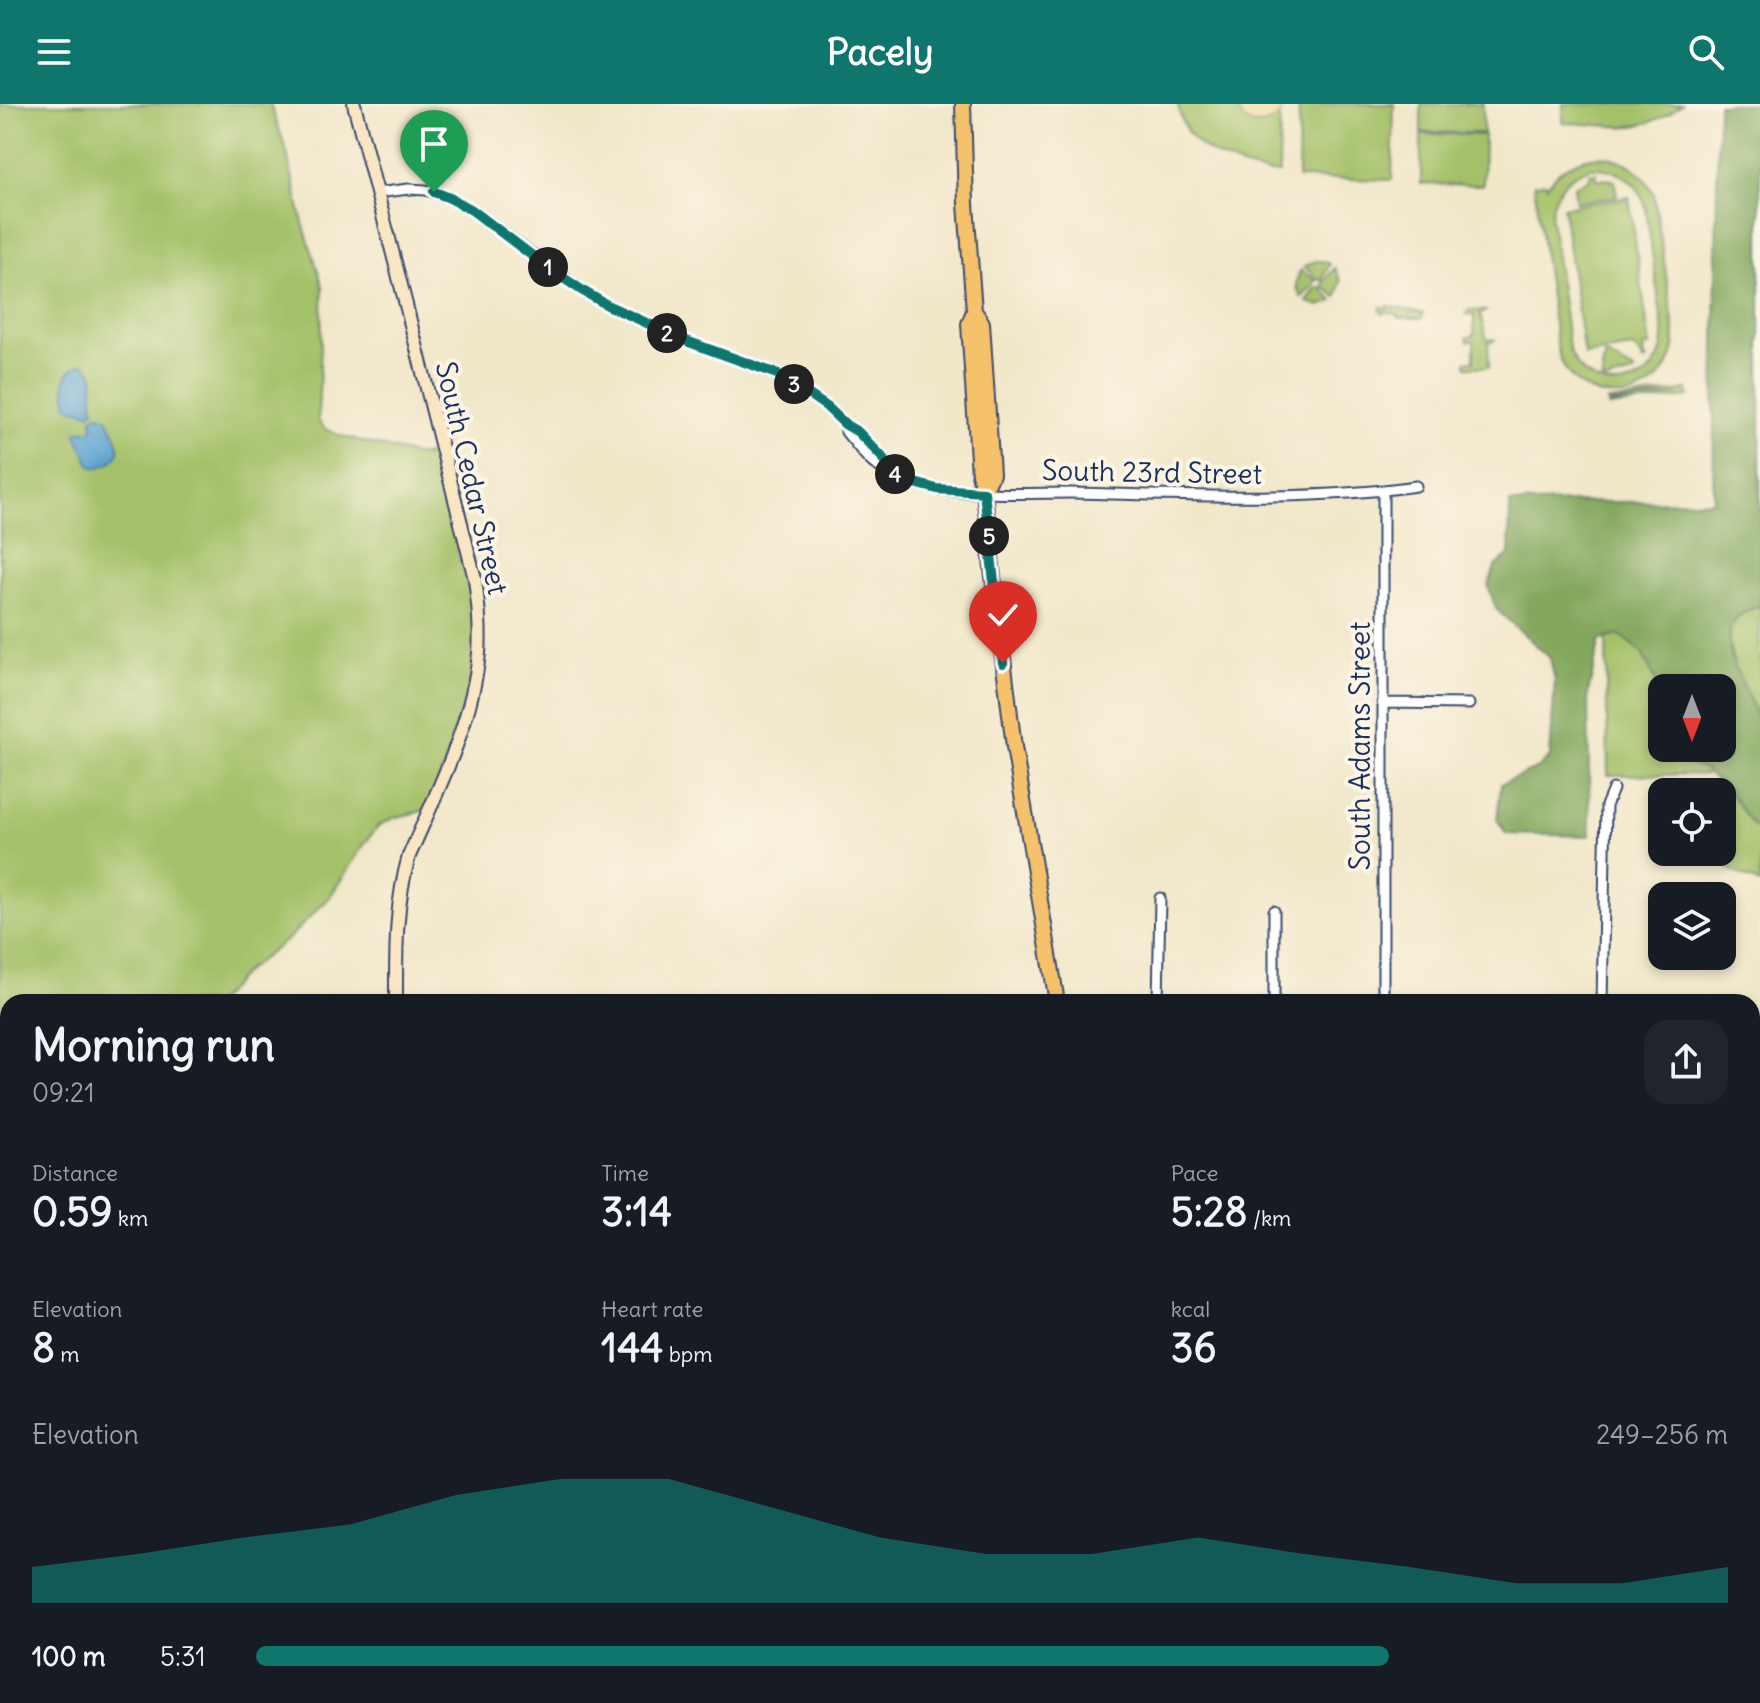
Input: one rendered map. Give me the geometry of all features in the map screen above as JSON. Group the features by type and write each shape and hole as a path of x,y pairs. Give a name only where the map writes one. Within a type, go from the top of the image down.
{"main road":[{"name":"South Cedar Street","path":"354,104 475,579 479,621 479,652 470,704 404,874 396,926 396,994"},
{"path":"963,104 974,311 969,324 979,474 984,492 1014,747 1056,994"}],"street":[{"name":"South 23rd Street","path":"376,193 426,190 450,198 472,210 547,267 596,299 660,330 777,374 853,428 882,457 890,471 924,486 984,492 1218,496 1383,491 1416,486"},
{"name":"South Adams Street","path":"1383,491 1383,994"},
{"path":"1382,703 1469,704"},
{"path":"1602,994 1606,806 1613,789"},
{"path":"1158,994 1160,898"},
{"path":"1274,911 1274,994"}],"green space":[{"path":"0,104 270,104 286,149 303,223 323,287 318,420 325,429 341,436 415,455 445,456 475,579 475,676 432,802 422,811 393,818 378,826 329,898 288,939 246,971 224,994 0,994"},
{"path":"1178,104 1280,104 1279,173 1247,168 1205,149 1190,136"},
{"path":"1299,104 1394,104 1392,180 1298,178"},
{"path":"1421,104 1483,104 1483,133 1421,132"},
{"path":"1563,104 1682,104 1651,122 1624,127 1563,123"},
{"path":"1718,104 1760,104 1760,606 1741,615 1731,627 1729,642 1760,728 1760,829 1753,826 1736,802 1736,778 1714,778 1702,768 1680,762 1736,762 1736,674 1652,674 1642,653 1620,635 1600,640 1588,693 1590,836 1506,834 1497,819 1501,784 1538,768 1550,757 1555,681 1550,658 1496,609 1488,586 1495,567 1509,555 1510,503 1713,501"},
{"path":"1760,104 1760,884 1726,866 1736,866 1736,778 1720,778 1720,774 1608,775 1606,633 1713,633"},
{"path":"1421,134 1484,135 1483,185 1421,184"},
{"path":"1602,156 1626,164 1639,173 1654,194 1675,335 1670,360 1658,379 1641,391 1620,396 1600,394 1581,386 1566,370 1557,346 1534,184 1546,183 1547,186 1570,164","holes":["1601,168 1627,178 1643,199 1663,331 1661,352 1653,368 1640,378 1624,384 1608,384 1592,378 1578,366 1569,348 1551,219 1554,201 1562,186 1582,171"]},
{"path":"1596,173 1597,179 1614,180 1617,196 1576,202 1574,186"},
{"path":"1629,197 1650,346 1643,347 1647,360 1643,362 1633,348 1584,355 1563,207"},
{"path":"1316,261 1330,264 1321,280 1304,266"},
{"path":"1335,268 1341,281 1337,297 1322,286"},
{"path":"1301,270 1316,281 1302,298 1297,284"},
{"path":"1316,287 1321,288 1333,301 1320,306 1307,302"},
{"path":"1381,307 1423,313 1422,318 1398,318 1398,315 1380,312"},
{"path":"1469,310 1487,311 1480,314 1487,339 1495,339 1488,342 1489,367 1466,365 1466,361 1474,361 1474,341 1467,338 1474,336 1474,315 1466,314"},
{"path":"1606,355 1634,371 1633,374 1603,382 1602,368"},
{"path":"1688,390 1689,397 1608,407 1678,395 1607,402"}],"sand":[{"path":"1235,104 1280,104 1280,116 1260,125 1253,124 1243,118"}],"water":[{"path":"81,364 89,368 93,376 94,410 89,413 68,406 65,392 66,376"},
{"path":"97,414 106,416 118,448 114,460 95,468 76,435 78,431 91,430 92,418"}],"route":[{"path":"434,192 472,210 547,267 609,306 689,342 777,374 792,383 858,432 882,457 890,471 900,477 937,489 984,492 1003,663"}]}
